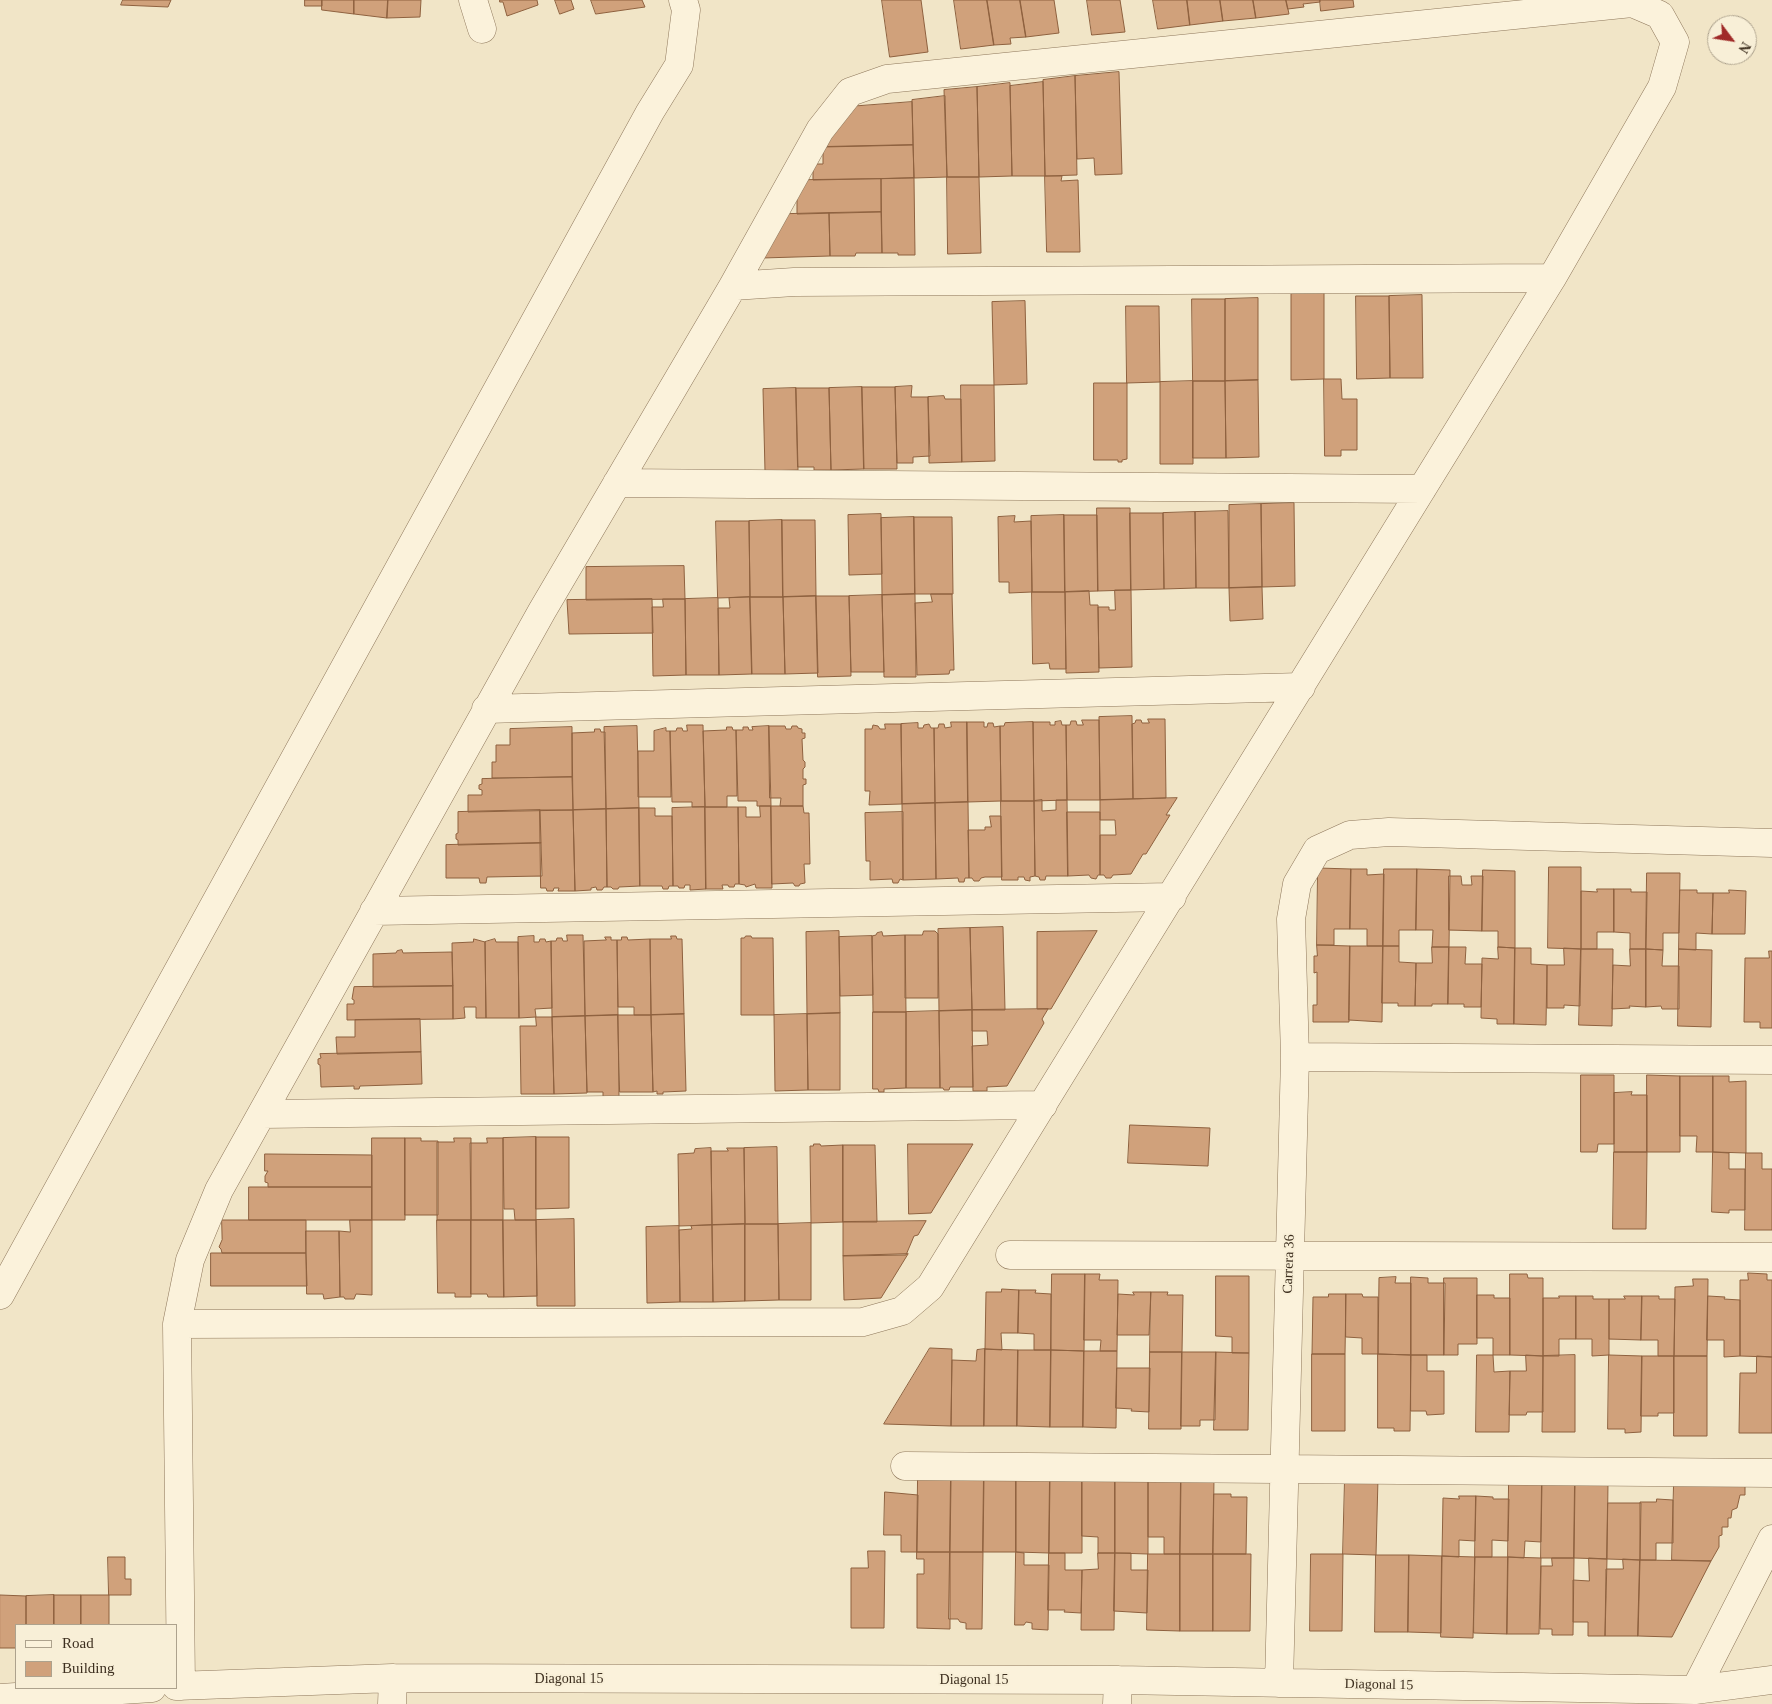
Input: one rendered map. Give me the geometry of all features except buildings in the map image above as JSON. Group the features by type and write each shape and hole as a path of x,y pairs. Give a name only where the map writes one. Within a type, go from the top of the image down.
{"street":[{"path":"473,0 482,29"},
{"path":"0,1295 650,112 679,65 686,10 682,0"},
{"path":"177,1324 863,1322 902,1311 930,1287 1552,278 1662,87 1675,42 1660,15 1632,3 887,79 850,92 820,130 733,286 486,709 219,1190 190,1260 177,1324 179,1686"},
{"path":"733,286 804,282 1552,278"},
{"path":"617,483 1422,490"},
{"path":"486,709 1301,687"},
{"name":"Carrera 36","path":"1279,1683 1295,1057 1291,920 1297,884 1317,850 1350,835 1390,832 1772,843"},
{"path":"374,911 1172,897"},
{"path":"1295,1057 1772,1060"},
{"path":"262,1114 1043,1105"},
{"path":"1010,1255 1772,1257"},
{"path":"905,1466 1772,1473"},
{"path":"1695,1690 1772,1539"},
{"name":"Diagonal 15","path":"179,1686 392,1691 1117,1692 1279,1683 1695,1690 1772,1680"},
{"path":"0,1698 137,1689"}]}
